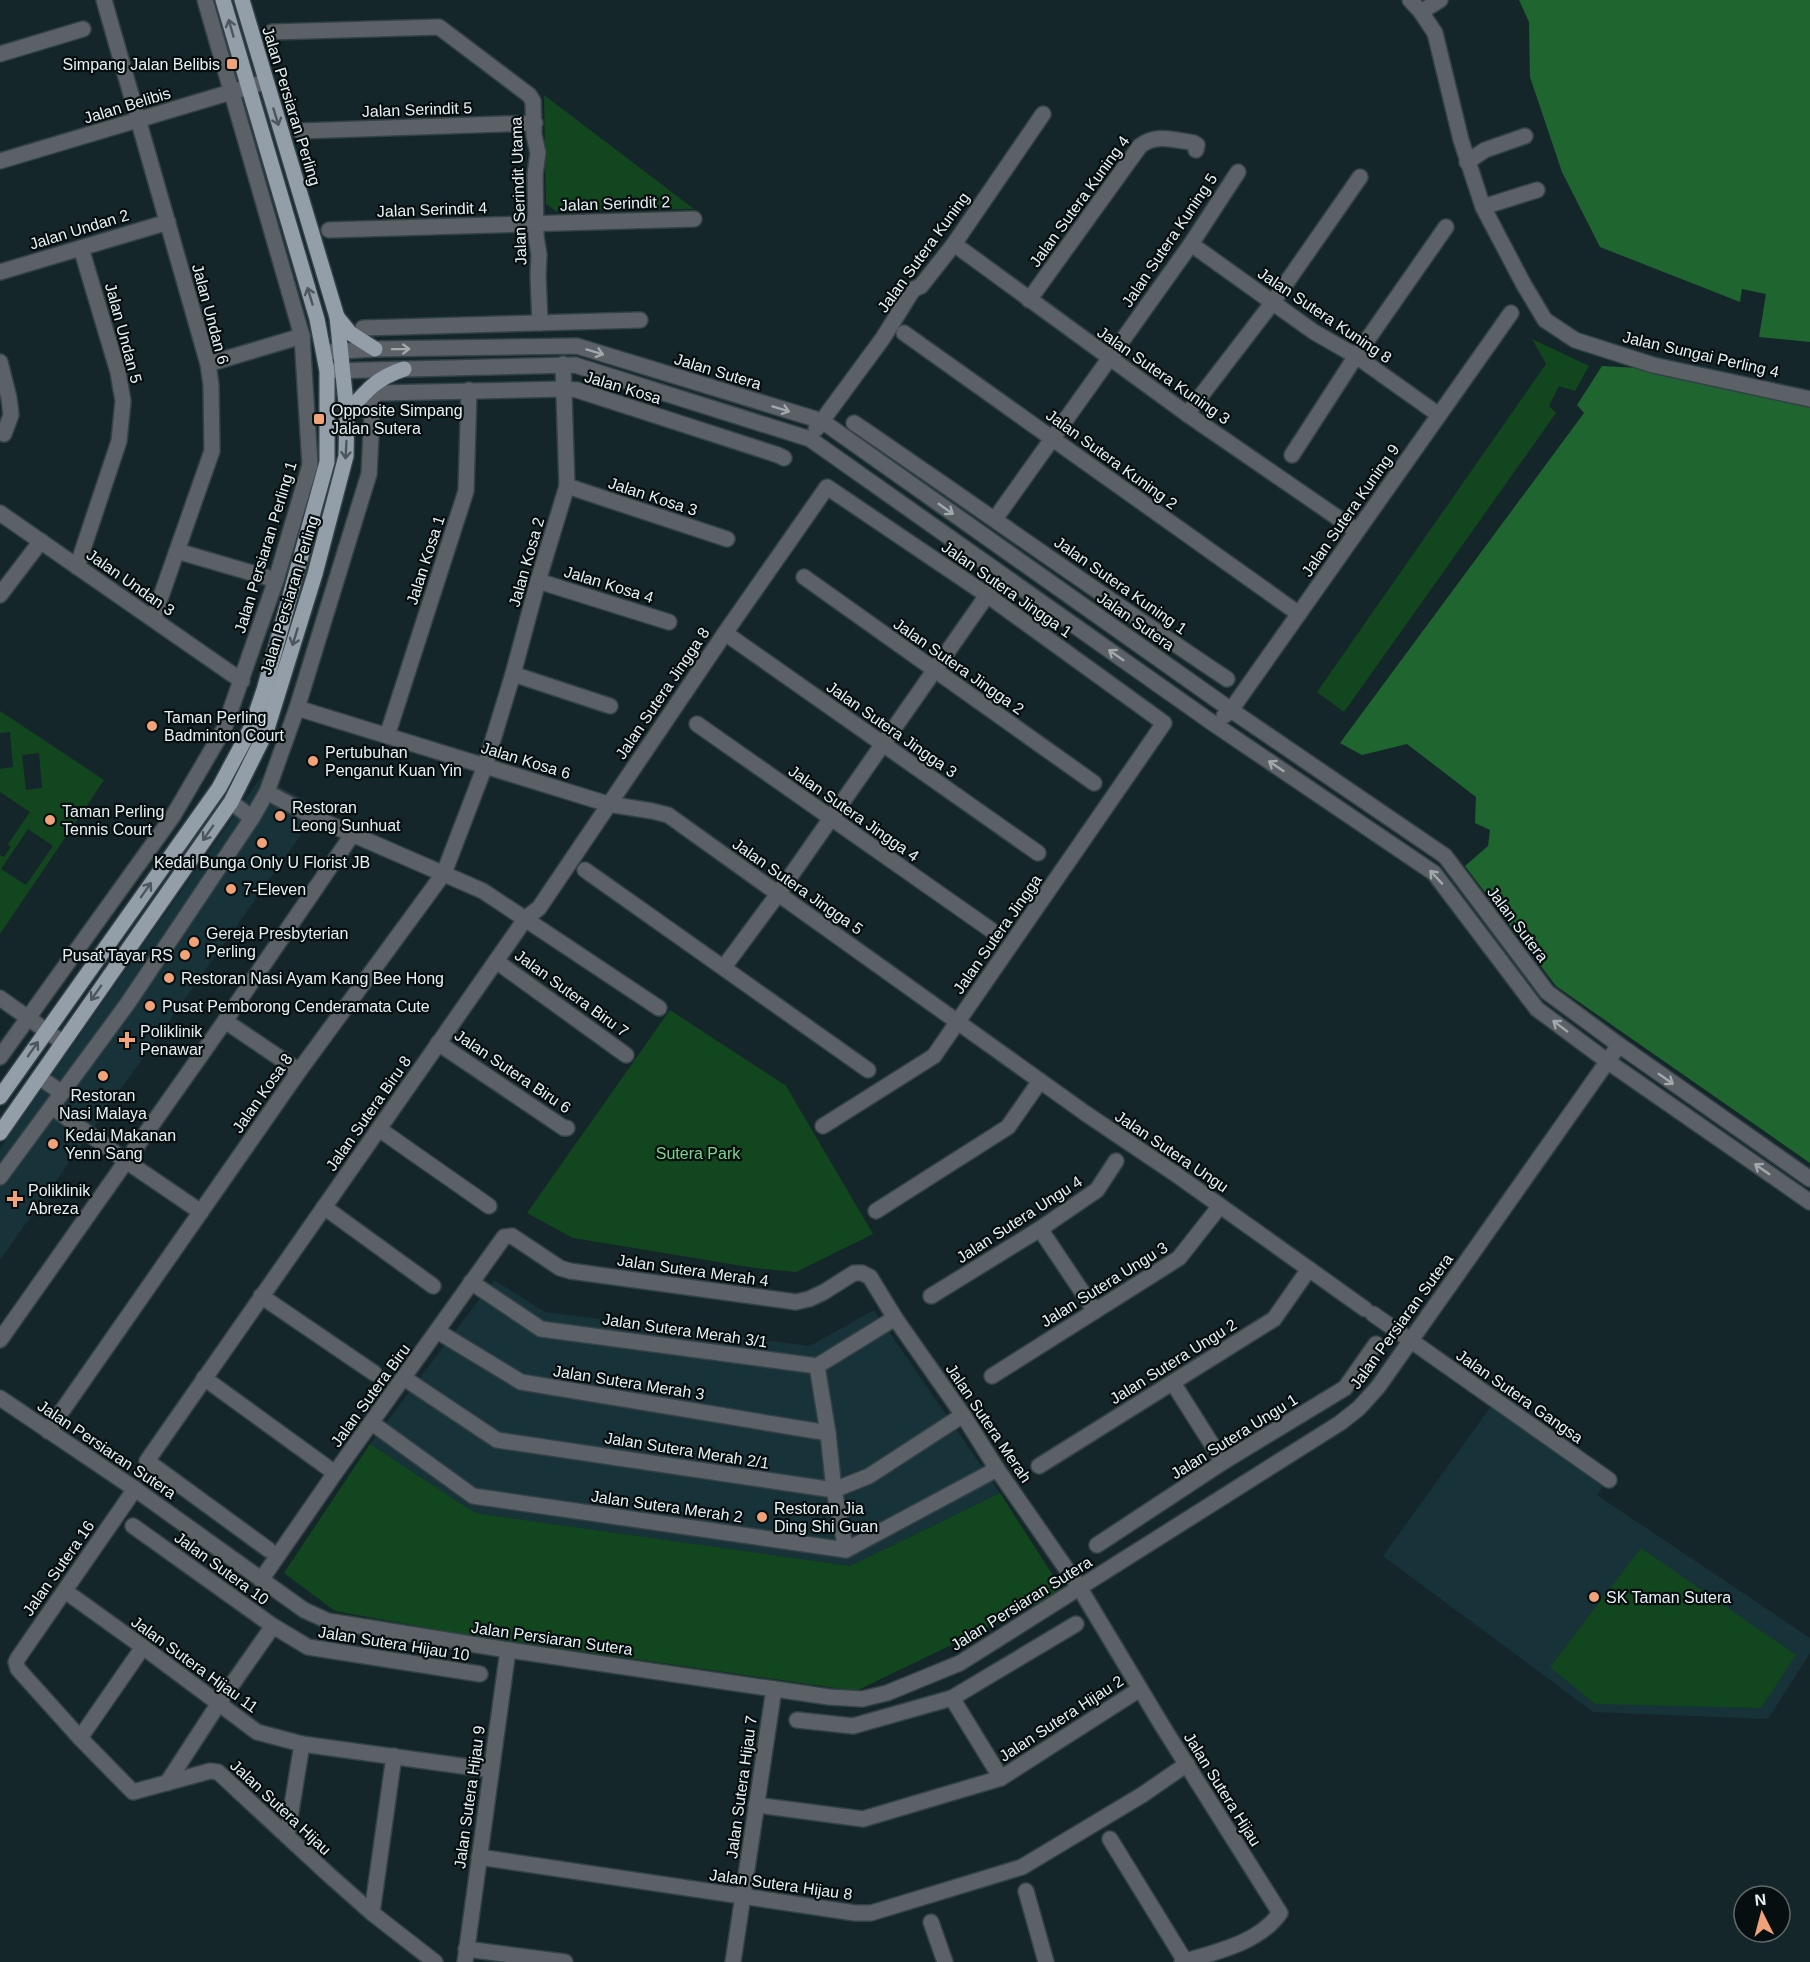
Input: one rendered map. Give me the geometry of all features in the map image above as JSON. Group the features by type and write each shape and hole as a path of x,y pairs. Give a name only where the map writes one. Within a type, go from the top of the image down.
{"main road":[{"name":"Jalan Persiaran Perling","path":"0,1098 219,788 250,728 264,690 327,462 325,352 223,0"},
{"name":"Jalan Persiaran Perling","path":"0,1133 231,802 266,732 315,574 346,456 347,413 337,317 242,0"},
{"path":"337,317 350,333 375,350"},
{"path":"347,413 373,384 387,375 404,369"}],"street":[{"name":"Jalan Undan 6","path":"104,0 208,364 211,385 213,451 153,619"},
{"name":"Jalan Persiaran Perling 1","path":"0,1057 173,816 224,729 276,580 310,465 302,336 205,0"},
{"name":"Jalan Sungai Perling 4","path":"1410,0 1422,12 1435,33 1467,162 1483,207 1545,320 1575,340 1653,364 1810,399"},
{"path":"1422,12 1440,0"},
{"name":"Jalan Serindit Utama","path":"272,32 434,26 444,30 530,95 533,101 538,153 535,174 540,323"},
{"path":"0,54 82,29"},
{"name":"Jalan Belibis","path":"0,161 265,82"},
{"name":"Jalan Sutera Kuning","path":"810,439 884,338 911,293 921,286 954,244 1043,114"},
{"name":"Jalan Serindit 5","path":"300,131 535,123"},
{"path":"1467,162 1485,150 1525,136"},
{"name":"Jalan Sutera Kuning 4","path":"1029,300 1140,146 1148,140 1158,138 1194,143 1197,145 1196,150"},
{"name":"Jalan Sutera Kuning 5","path":"1053,439 1191,244 1238,172"},
{"path":"1187,414 1273,302 1360,177"},
{"path":"1483,207 1537,190"},
{"name":"Jalan Serindit 2","path":"537,224 694,219"},
{"name":"Jalan Undan 2","path":"0,272 168,222"},
{"name":"Jalan Serindit 4","path":"329,230 537,224"},
{"path":"1292,455 1356,356 1446,227"},
{"name":"Jalan Sutera Kuning 3","path":"954,244 1187,414 1357,531"},
{"name":"Jalan Sutera Kuning 8","path":"1191,244 1314,332 1356,356 1439,414"},
{"name":"Jalan Undan 5","path":"77,567 119,441 123,401 118,372 81,248"},
{"name":"Jalan Sutera Kuning 9","path":"1214,724 1231,710 1511,313"},
{"path":"363,328 640,320"},
{"path":"540,323 550,346"},
{"path":"531,347 540,323"},
{"name":"Jalan Sutera Kuning 2","path":"904,333 1299,614"},
{"path":"208,364 302,336"},
{"name":"Jalan Sutera","path":"325,352 577,346 822,421 1231,710 1445,856 1547,992 1810,1179"},
{"path":"0,362 11,415 4,434"},
{"name":"Jalan Kosa 2","path":"485,766 567,486 563,364"},
{"path":"327,371 575,365 810,439 993,586 1214,724 1434,873 1537,1009 1607,1061 1810,1202"},
{"name":"Jalan Kosa","path":"297,708 369,474 373,395 469,390 577,390 778,454 783,458"},
{"name":"Jalan Kosa 1","path":"387,736 466,491 469,390"},
{"name":"Jalan Sutera Kuning 1","path":"854,423 1227,679"},
{"path":"995,519 1053,439"},
{"name":"Jalan Kosa 3","path":"567,486 727,539"},
{"name":"Jalan Sutera Jingga 1","path":"827,487 993,586 1164,723"},
{"name":"Jalan Sutera Jingga 8","path":"526,918 539,908 827,487"},
{"name":"Jalan Undan 3","path":"0,513 242,681"},
{"path":"0,595 41,541"},
{"path":"177,551 276,580"},
{"path":"724,968 1014,557"},
{"name":"Jalan Sutera Jingga 2","path":"804,578 1094,783"},
{"name":"Jalan Kosa 4","path":"538,581 669,622"},
{"name":"Jalan Sutera Jingga 3","path":"725,633 1038,853"},
{"path":"513,674 610,706"},
{"path":"0,1177 128,1003 252,818 267,792 297,708"},
{"name":"Jalan Kosa 6","path":"297,708 608,804"},
{"name":"Jalan Sutera Jingga","path":"823,1126 934,1056 1164,723"},
{"name":"Jalan Sutera Jingga 4","path":"697,724 991,930"},
{"name":"Jalan Kosa 8","path":"48,1431 299,1071 444,873 485,766"},
{"path":"267,792 352,835 483,891 659,1008"},
{"path":"231,802 252,818"},
{"name":"Jalan Sutera Jingga 5","path":"608,804 668,815 958,1022"},
{"path":"0,1340 225,1021 352,835"},
{"path":"585,870 868,1070"},
{"name":"Jalan Sutera Biru 8","path":"269,1550 147,1461 526,918"},
{"name":"Jalan Sutera Biru 7","path":"496,961 626,1055"},
{"path":"0,998 62,1042"},
{"path":"225,1021 299,1071"},
{"name":"Jalan Sutera Ungu","path":"958,1022 1410,1341"},
{"name":"Jalan Sutera Biru 6","path":"438,1043 567,1128"},
{"name":"Jalan Persiaran Sutera","path":"0,1398 304,1610 328,1621 774,1689 862,1699 887,1693 960,1664 1340,1423 1359,1408 1378,1387 1619,1045"},
{"path":"39,1077 62,1093"},
{"path":"876,1211 1008,1127 1040,1082"},
{"path":"52,1107 201,1212"},
{"path":"379,1129 489,1206"},
{"name":"Jalan Sutera Ungu 4","path":"931,1296 1041,1229 1097,1190 1116,1161"},
{"name":"Jalan Sutera Ungu 3","path":"992,1376 1179,1258 1221,1206"},
{"path":"324,1207 433,1286"},
{"path":"1041,1229 1095,1311"},
{"name":"Jalan Sutera Merah 4","path":"512,1236 560,1268 570,1272 796,1302 816,1296 854,1273 862,1273 870,1277"},
{"name":"Jalan Sutera Biru","path":"261,1580 471,1282 504,1237 512,1236"},
{"name":"Jalan Sutera Ungu 2","path":"1039,1466 1274,1319 1309,1269"},
{"name":"Jalan Sutera Merah","path":"870,1277 895,1318 1079,1587"},
{"name":"Jalan Sutera Merah 3/1","path":"471,1282 541,1329 817,1366"},
{"path":"261,1296 374,1373"},
{"path":"895,1318 817,1366 834,1490 846,1550 997,1469"},
{"name":"Jalan Sutera Merah 3","path":"438,1331 521,1382 828,1433"},
{"name":"Jalan Sutera Gangsa","path":"1410,1341 1609,1480"},
{"name":"Jalan Sutera Ungu 1","path":"1097,1545 1223,1462 1345,1388 1376,1344"},
{"path":"204,1378 335,1473"},
{"name":"Jalan Sutera Merah 2/1","path":"404,1378 497,1440 834,1490"},
{"path":"1173,1383 1223,1462"},
{"path":"834,1490 869,1476 963,1415"},
{"name":"Jalan Sutera Merah 2","path":"372,1423 473,1496 846,1550"},
{"name":"Jalan Sutera 16","path":"18,1669 16,1662 18,1658 135,1490"},
{"name":"Jalan Sutera 10","path":"133,1526 273,1626 167,1783"},
{"name":"Jalan Sutera Hijau","path":"1079,1587 1280,1913 1271,1924 1237,1945 1184,1962"},
{"name":"Jalan Sutera Hijau 11","path":"65,1591 257,1732 302,1744 491,1770"},
{"path":"797,1720 853,1726 952,1698 1076,1624"},
{"name":"Jalan Sutera Hijau 10","path":"273,1626 308,1647 480,1674"},
{"path":"80,1738 143,1647"},
{"name":"Jalan Sutera Hijau 9","path":"465,1955 508,1650"},
{"name":"Jalan Sutera Hijau","path":"18,1669 80,1738 133,1792 210,1771 218,1772 372,1913 435,1962"},
{"name":"Jalan Sutera Hijau 7","path":"733,1962 774,1689"},
{"name":"Jalan Sutera Hijau 2","path":"756,1805 863,1819 1001,1779 1140,1689"},
{"path":"952,1698 1001,1779"},
{"path":"287,1836 302,1744"},
{"path":"372,1913 394,1756"},
{"name":"Jalan Sutera Hijau 8","path":"479,1857 862,1914 1022,1867 1142,1795 1187,1764"},
{"path":"1110,1839 1184,1962"},
{"path":"1026,1891 1046,1962"},
{"path":"930,1922 945,1962"},
{"path":"465,1955 565,1962"}],"shaded area":[{"path":"261,777 320,808 0,1260 0,1149"},
{"path":"494,1280 545,1312 810,1346 874,1310 1000,1493 850,1566 474,1513 370,1444"},
{"name":"SK Taman Sutera","path":"1492,1405 1604,1485 1597,1495 1810,1638 1810,1653 1768,1719 1593,1712 1383,1556"}],"green space":[{"path":"1519,0 1810,0 1810,342 1759,337 1766,294 1742,289 1740,302 1600,247 1562,172 1530,77 1529,22"},
{"path":"544,95 694,209 556,211 546,204"},
{"path":"1532,339 1589,366 1575,391 1559,386 1549,406 1556,413 1344,712 1317,692 1546,364"},
{"path":"1602,366 1639,368 1810,407 1810,1163 1556,986 1465,866 1488,846 1490,830 1475,823 1476,797 1407,744 1362,755 1340,743 1584,413 1577,405"},
{"name":"Taman Perling Tennis Court","path":"0,711 104,780 0,934 0,855 4,857 11,847 8,844 30,812 0,792 0,769 13,767 10,732 0,733","holes":["39,753 42,788 26,790 22,755","28,829 53,846 26,885 1,869"]},
{"name":"Sutera Park","path":"670,1010 786,1086 873,1234 796,1272 755,1268 573,1238 527,1213"},
{"path":"370,1444 475,1513 850,1566 1000,1493 1063,1591 856,1691 456,1633 335,1611 284,1573"},
{"path":"1641,1548 1796,1655 1761,1708 1595,1704 1550,1667"}],"place":[{"name":"Simpang Jalan Belibis","path":"232,64"},
{"name":"Opposite Simpang Jalan Sutera","path":"319,419"},
{"name":"Taman Perling Badminton Court","path":"152,726"},
{"name":"Pertubuhan Penganut Kuan Yin","path":"313,761"},
{"name":"Restoran Leong Sunhuat","path":"280,816"},
{"name":"Taman Perling Tennis Court","path":"50,820"},
{"name":"Kedai Bunga Only U Florist JB","path":"262,843"},
{"name":"7-Eleven","path":"231,889"},
{"name":"Gereja Presbyterian Perling","path":"194,942"},
{"name":"Pusat Tayar RS","path":"185,955"},
{"name":"Restoran Nasi Ayam Kang Bee Hong","path":"169,978"},
{"name":"Pusat Pemborong Cenderamata Cute","path":"150,1006"},
{"name":"Poliklinik Penawar","path":"127,1040"},
{"name":"Restoran Nasi Malaya","path":"103,1076"},
{"name":"Kedai Makanan Yenn Sang","path":"53,1144"},
{"name":"Poliklinik Abreza","path":"15,1199"},
{"name":"Restoran Jia Ding Shi Guan","path":"762,1517"},
{"name":"SK Taman Sutera","path":"1594,1597"}]}
